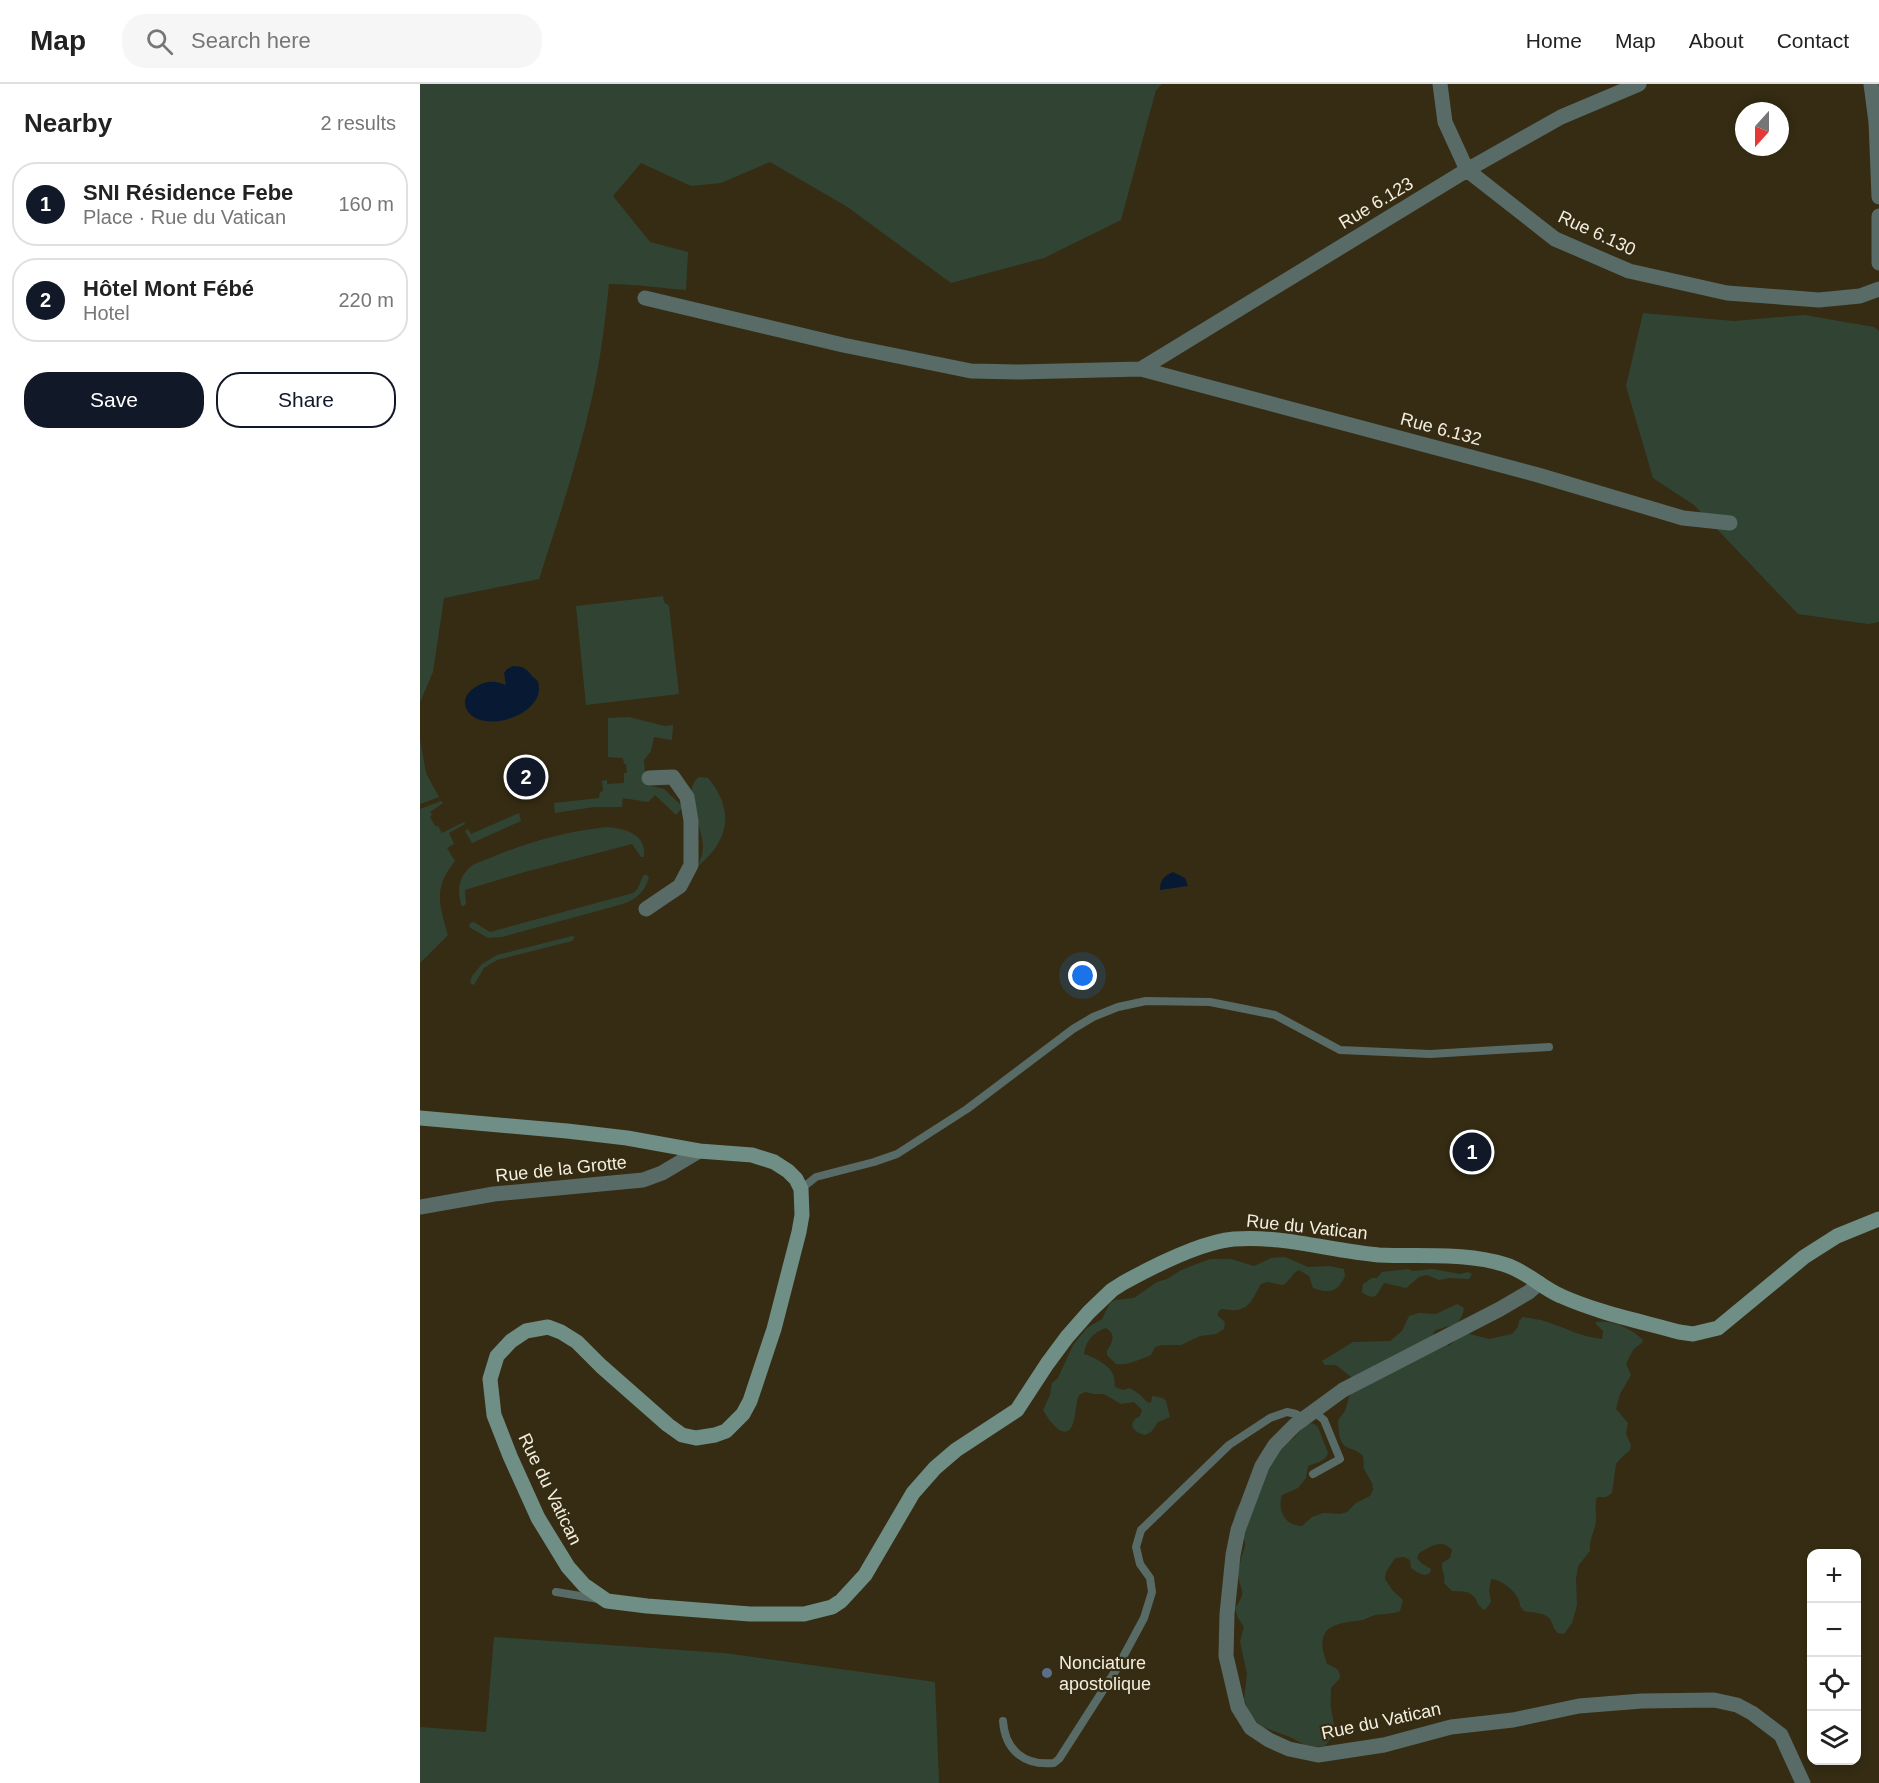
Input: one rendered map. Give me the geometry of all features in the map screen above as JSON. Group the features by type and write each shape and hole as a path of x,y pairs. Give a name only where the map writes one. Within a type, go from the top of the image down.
{"street":[{"name":"Rue 6.130","path":"1440,84 1445,122 1467,170 1555,239 1629,271 1727,293 1819,300 1860,296 1879,289"},
{"name":"Rue 6.123","path":"1141,369 1467,170 1561,117 1639,84"},
{"path":"1871,84 1878,122 1879,197"},
{"path":"1879,216 1879,263"},
{"path":"645,298 843,345 971,371 1141,369"},
{"name":"Rue 6.132","path":"1141,369 1538,475 1683,518 1730,523"},
{"path":"646,909 680,886 691,865 691,820 687,797 673,777 649,778"},
{"path":"420,1118 460,1120 627,1138 699,1151 752,1155 774,1162 788,1171 796,1179 801,1189"},
{"name":"Rue de la Grotte","path":"420,1207 494,1194 643,1180 662,1173 699,1151"},
{"name":"Rue du Vatican","path":"801,1189 802,1215 799,1232 774,1329 744,1414 726,1431 696,1438 682,1435 601,1366 577,1342 561,1332 548,1328 526,1331 510,1341 497,1356 490,1379 494,1415 510,1456 538,1518 568,1567 584,1585 607,1601 750,1614 804,1614 832,1607 841,1602 865,1575 913,1493 935,1468 956,1450 1017,1410 1047,1364 1089,1312 1112,1290 1124,1283 1200,1248 1232,1239 1264,1240 1377,1255 1491,1261 1509,1266 1550,1291 1588,1307 1693,1334 1718,1328 1804,1257 1837,1236 1879,1219"},
{"name":"Rue du Vatican","path":"1539,1283 1529,1292 1500,1309 1343,1390 1308,1415 1275,1445 1262,1466 1238,1530 1233,1555 1227,1614 1226,1656 1238,1707 1251,1728 1269,1740 1289,1749 1318,1755 1384,1744 1451,1727 1513,1720 1579,1706 1642,1701 1714,1700 1737,1705 1780,1734 1803,1783"}],"lane":[{"path":"801,1189 816,1178 897,1154 967,1108 1073,1029 1093,1017 1118,1007 1146,1001 1210,1002 1275,1015 1340,1050 1430,1054 1549,1047"},
{"path":"1003,1721 1008,1743 1015,1752 1033,1763 1054,1763 1059,1759 1116,1670 1144,1617 1152,1592 1150,1578 1140,1564 1136,1547 1141,1530 1229,1445 1270,1418 1287,1412 1323,1420 1340,1459 1313,1474"},
{"path":"556,1592 607,1601"}],"green space":[{"path":"420,84 1162,84 1156,90 1121,220 1044,258 951,283 846,206 770,162 721,183 691,186 641,163 613,196 650,242 688,252 686,290 609,284 601,352 587,417 539,579 444,598 433,672 420,702"},
{"path":"1643,313 1734,321 1804,315 1874,327 1879,331 1879,622 1868,624 1798,614 1694,505 1653,478 1626,386"},
{"path":"663,596 664,602 669,606 679,694 586,705 576,606"},
{"path":"629,717 665,726 673,725 672,740 654,737 651,751 644,760 646,785 664,789 683,807 676,815 655,795 648,802 623,798 622,807 594,807 555,813 554,803 599,798 600,792 603,791 602,781 607,780 607,784 624,783 624,773 627,773 623,758 608,757 608,718"},
{"path":"420,739 426,773 439,797 420,804"},
{"path":"699,777 708,778 717,790 725,813 725,825 716,846 698,866 703,848 692,791"},
{"path":"441,801 443,803 430,812 432,815 430,817 442,833 464,822 465,824 449,833 454,844 447,848 455,861 443,880 440,896 440,905 448,935 420,963 420,809"},
{"path":"519,813 521,821 472,843 465,831 468,829 471,834"},
{"path":"608,827 634,834 642,843 644,857 641,857 632,844 521,873 465,890 466,904 462,907 459,896 461,881 465,872 473,865 548,838"},
{"path":"645,874 649,877 643,890 632,900 623,904 502,937 488,938 469,927 470,923 474,922 490,932 633,893"},
{"path":"575,937 572,941 497,960 484,968 474,985 470,983 472,976 482,964 497,955"},
{"path":"1285,1257 1308,1267 1329,1266 1344,1269 1345,1276 1336,1288 1328,1291 1313,1288 1309,1276 1299,1270 1283,1285 1268,1282 1261,1284 1246,1307 1235,1310 1221,1309 1218,1312 1218,1316 1225,1322 1224,1329 1216,1334 1200,1336 1181,1345 1155,1347 1151,1355 1129,1363 1116,1364 1107,1355 1112,1342 1112,1333 1106,1328 1091,1338 1084,1354 1110,1369 1115,1387 1123,1390 1130,1388 1147,1402 1151,1403 1152,1396 1163,1398 1166,1401 1170,1417 1158,1422 1151,1432 1145,1435 1134,1428 1132,1424 1140,1416 1142,1410 1134,1402 1121,1404 1104,1394 1085,1392 1079,1395 1073,1425 1067,1431 1059,1430 1048,1418 1043,1410 1050,1395 1052,1383 1058,1378 1073,1345 1087,1328 1102,1319 1110,1303 1115,1300 1134,1298 1157,1282 1210,1259 1231,1259 1254,1266 1271,1258"},
{"path":"1408,1269 1413,1271 1432,1269 1472,1274 1469,1279 1439,1280 1427,1275 1419,1277 1406,1288 1384,1283 1374,1297 1362,1292 1363,1284 1372,1278 1377,1278 1382,1272"},
{"path":"1457,1304 1464,1308 1458,1322 1433,1333 1449,1346 1466,1333 1489,1339 1512,1334 1523,1317 1541,1320 1579,1334 1602,1339 1603,1331 1596,1322 1615,1323 1643,1340 1634,1349 1626,1364 1631,1375 1620,1394 1616,1409 1628,1423 1626,1434 1631,1445 1630,1450 1616,1464 1612,1493 1606,1497 1597,1497 1596,1522 1590,1551 1578,1566 1577,1605 1572,1623 1564,1634 1558,1633 1548,1617 1524,1611 1514,1593 1495,1580 1491,1579 1489,1591 1491,1602 1485,1610 1470,1593 1452,1591 1444,1583 1442,1566 1442,1563 1450,1558 1452,1550 1448,1546 1440,1544 1419,1553 1417,1558 1431,1569 1430,1573 1425,1575 1411,1568 1410,1560 1404,1557 1395,1558 1386,1572 1385,1579 1403,1600 1400,1611 1336,1625 1324,1635 1322,1646 1327,1664 1336,1669 1340,1675 1331,1688 1333,1732 1325,1746 1305,1745 1261,1726 1251,1716 1244,1700 1247,1674 1240,1641 1244,1627 1235,1608 1242,1597 1238,1571 1245,1541 1234,1526 1236,1510 1279,1448 1294,1438 1304,1426 1312,1423 1318,1427 1328,1453 1322,1460 1308,1466 1306,1478 1298,1488 1282,1495 1282,1511 1287,1520 1302,1526 1312,1517 1323,1513 1347,1512 1356,1503 1370,1496 1373,1490 1372,1483 1364,1469 1363,1456 1345,1446 1339,1434 1338,1420 1345,1411 1349,1397 1355,1389 1355,1380 1336,1365 1325,1365 1322,1361 1353,1342 1390,1341 1402,1331 1409,1316 1419,1313 1436,1314"},
{"path":"494,1637 724,1653 935,1682 939,1783 420,1783 420,1727 486,1732"}],"water":[{"path":"513,666 524,668 538,682 538,693 533,704 512,718 486,721 475,718 465,705 470,691 488,682 506,685 504,673"},
{"path":"1173,872 1185,878 1188,886 1160,890 1163,879"}],"place":[{"name":"Hôtel Mont Fébé","path":"526,777"},
{"name":"SNI Résidence Febe","path":"1472,1152"},
{"name":"Nonciature apostolique","path":"1047,1673"}]}
